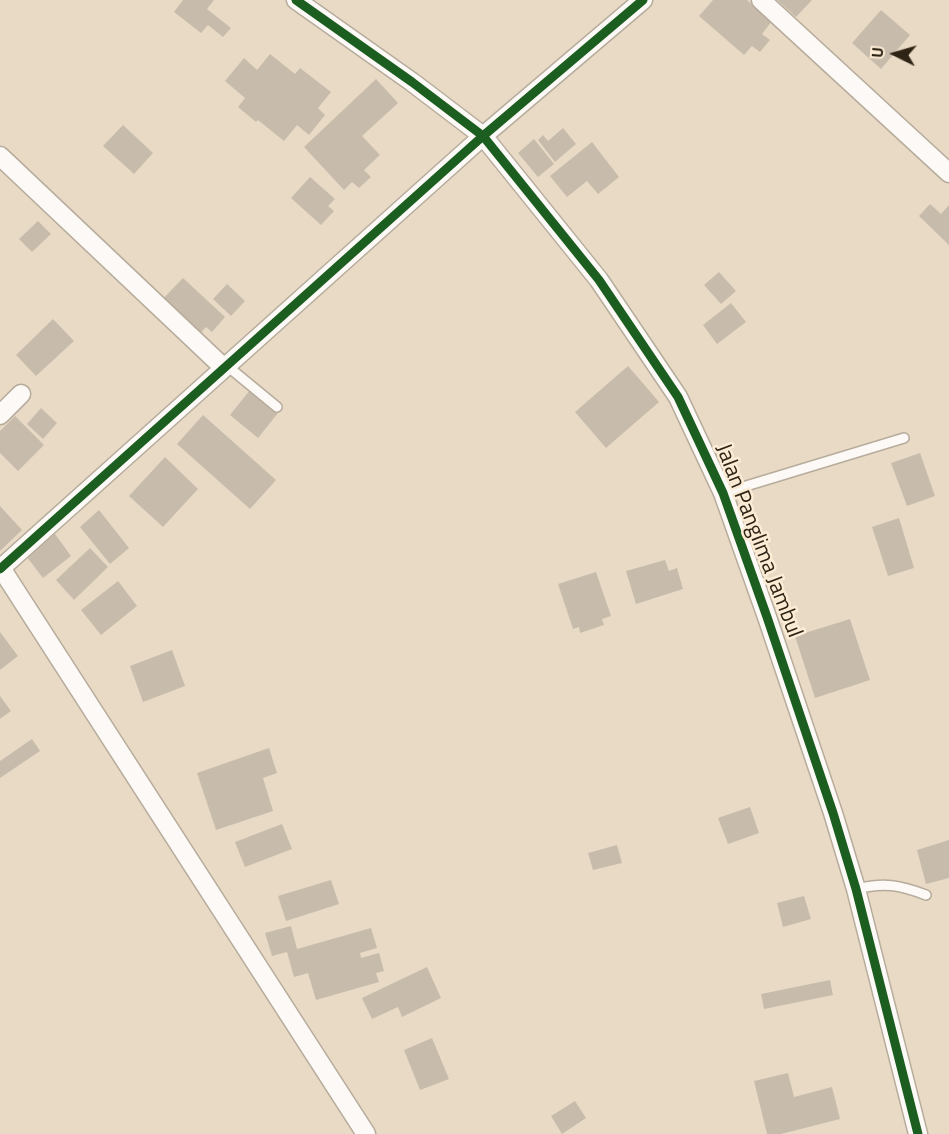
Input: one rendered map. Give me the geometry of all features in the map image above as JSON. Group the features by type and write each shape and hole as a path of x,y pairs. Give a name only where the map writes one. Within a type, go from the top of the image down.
{"street":[{"name":"Jalan Panglima Jambul","path":"296,0 412,82 483,136 599,280 678,397 723,493 767,617 856,889 918,1134"},
{"path":"366,1134 0,569 483,136 643,0"},
{"path":"761,0 949,173"},
{"path":"0,156 225,366"},
{"path":"0,415 21,394"}],"lane":[{"path":"225,366 278,408"},
{"path":"723,493 904,438"},
{"path":"856,889 878,884 907,888 926,895"}],"building":[{"path":"183,0 214,0 207,9 231,28 223,37 208,25 201,33 174,12"},
{"path":"713,0 747,0 772,21 762,34 770,40 760,52 752,46 744,55 699,16"},
{"path":"777,0 812,0 796,17"},
{"path":"881,10 910,35 881,69 852,43"},
{"path":"270,54 295,74 300,68 331,92 318,108 325,115 309,135 297,125 284,141 238,107 245,98 225,81 244,58 257,70"},
{"path":"376,79 398,103 362,136 380,155 364,170 371,177 359,188 352,182 344,190 304,147"},
{"path":"123,125 153,153 134,174 103,146"},
{"path":"563,128 576,144 555,162 538,140 543,135 548,141"},
{"path":"534,139 554,164 538,177 518,153"},
{"path":"592,142 619,177 598,194 587,181 567,197 550,176"},
{"path":"310,177 335,199 328,206 334,211 321,225 291,198"},
{"path":"930,204 941,214 949,205 949,245 919,216"},
{"path":"38,221 51,234 32,252 19,239"},
{"path":"719,272 736,291 721,304 704,285"},
{"path":"183,278 225,317 212,332 206,327 197,337 160,302"},
{"path":"227,284 245,301 231,316 213,299"},
{"path":"731,303 746,322 717,344 703,325"},
{"path":"53,319 74,341 36,376 16,355"},
{"path":"628,366 659,402 606,448 575,412"},
{"path":"250,390 278,413 258,438 230,415"},
{"path":"41,408 57,423 43,439 27,424"},
{"path":"203,415 276,480 250,509 177,444"},
{"path":"15,416 44,445 18,471 0,453 0,431"},
{"path":"920,453 935,496 907,506 891,463"},
{"path":"165,457 198,489 163,527 129,496"},
{"path":"0,506 22,530 0,551"},
{"path":"99,510 129,548 110,564 80,527"},
{"path":"899,518 914,568 888,576 872,527"},
{"path":"55,534 71,556 43,578 26,556"},
{"path":"90,548 108,567 74,600 56,580"},
{"path":"665,560 669,571 677,568 683,589 636,604 626,571"},
{"path":"596,572 611,616 602,619 604,625 580,633 579,627 573,629 558,584"},
{"path":"118,581 137,606 101,635 81,610"},
{"path":"850,619 870,680 815,698 795,636"},
{"path":"0,632 18,656 0,670"},
{"path":"172,650 185,686 143,702 130,666"},
{"path":"0,696 11,711 0,719"},
{"path":"32,739 40,751 0,778 0,761"},
{"path":"269,748 277,773 263,778 273,811 216,830 197,773"},
{"path":"750,807 759,833 728,844 718,818"},
{"path":"282,824 292,849 245,867 235,842"},
{"path":"949,840 949,878 926,884 917,850"},
{"path":"617,845 622,863 593,870 588,853"},
{"path":"331,880 339,904 286,921 278,896"},
{"path":"804,896 811,919 783,927 777,903"},
{"path":"291,926 297,949 371,928 377,948 360,953 361,958 379,953 384,971 376,973 379,982 316,1000 308,973 294,977 287,952 272,956 265,933"},
{"path":"427,967 441,998 402,1017 398,1007 372,1019 362,998"},
{"path":"830,980 833,995 764,1009 761,994"},
{"path":"432,1038 449,1079 420,1090 404,1050"},
{"path":"788,1073 794,1097 832,1087 840,1119 781,1134 767,1134 754,1081"},
{"path":"575,1101 586,1118 562,1134 551,1116"}],"cycle path":[{"path":"296,0 412,82 483,136 599,280 678,397 723,493 833,813 856,889 918,1134"},
{"path":"0,569 483,136 643,0"}]}
